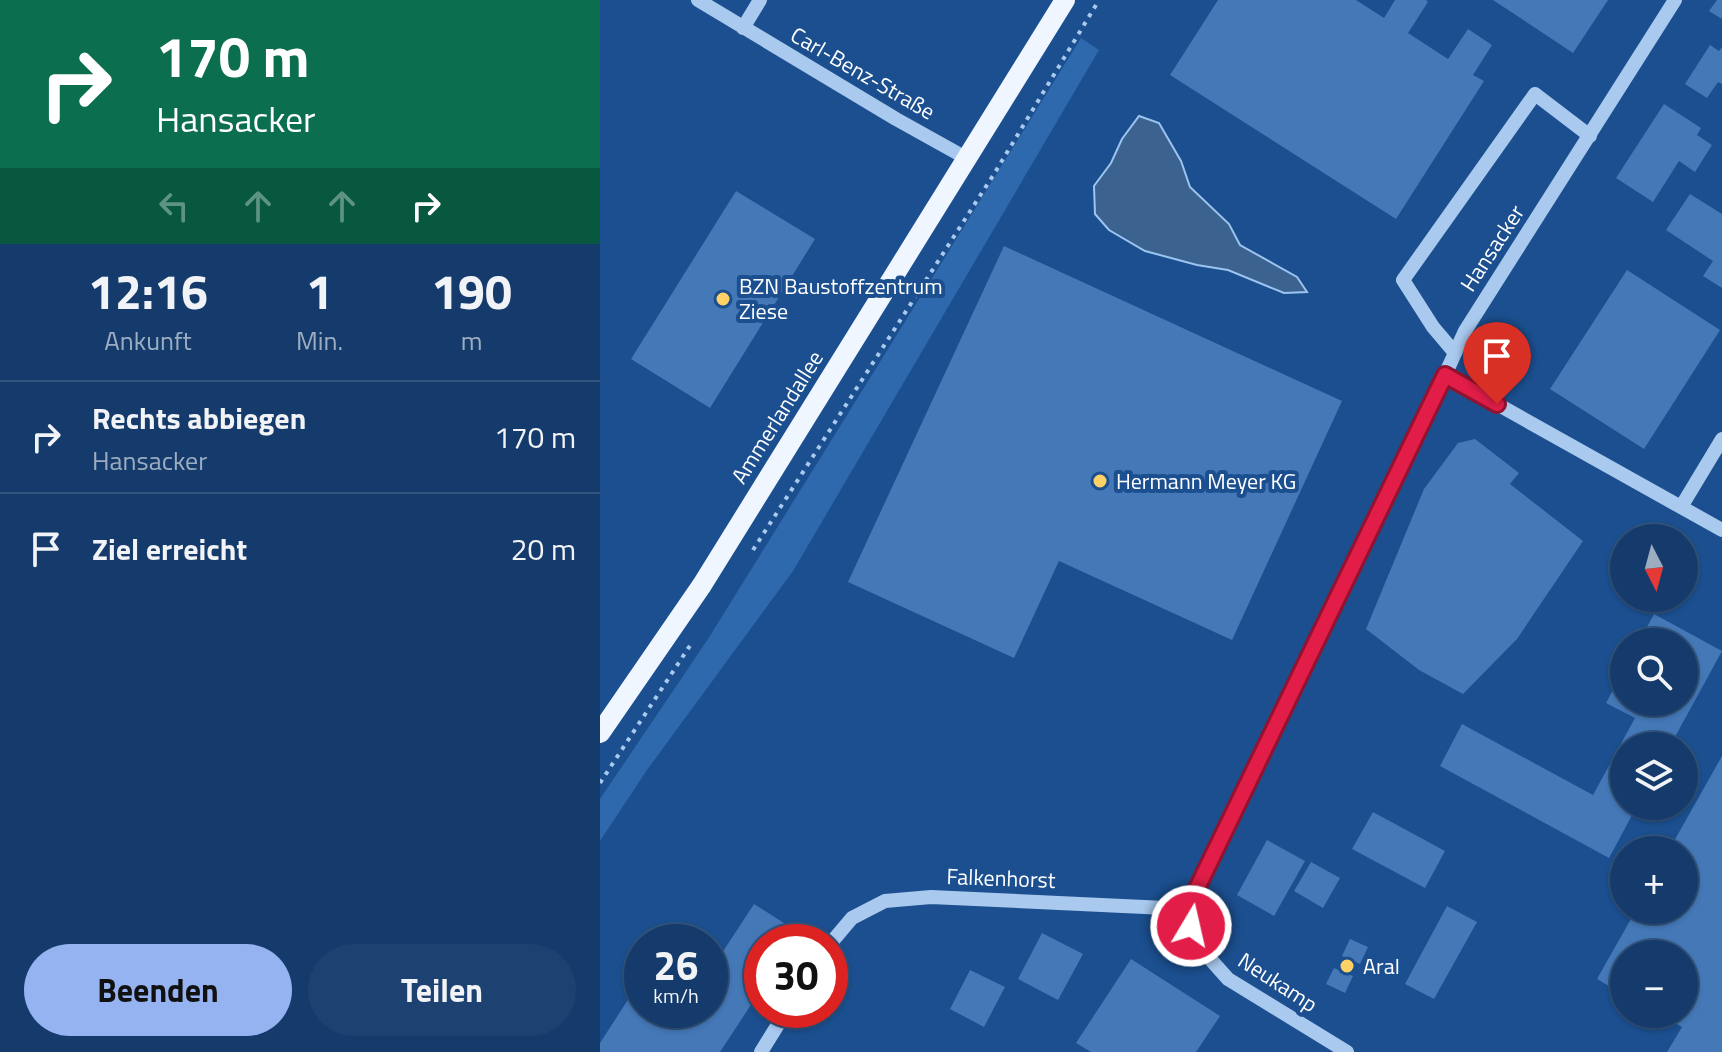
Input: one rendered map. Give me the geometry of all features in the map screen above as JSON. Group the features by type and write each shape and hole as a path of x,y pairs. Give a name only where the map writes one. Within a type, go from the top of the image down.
{"main road":[{"name":"Ammerlandallee","path":"600,733 702,585 1065,0"}],"street":[{"name":"Carl-Benz-Straße","path":"698,0 966,158"},
{"path":"743,28 760,0"},
{"name":"Hansacker","path":"1445,375 1465,331 1675,0"},
{"path":"1455,353 1433,327 1403,280 1535,94 1590,136"},
{"path":"1187,909 1445,375 1722,530"},
{"path":"1681,507 1722,439"},
{"name":"Falkenhorst","path":"847,924 852,918 885,901 931,897 1187,909"},
{"name":"Neukamp","path":"1187,909 1195,942 1228,979 1347,1052"},
{"path":"761,1052 776,1028"}],"path":[{"path":"753,550 994,174 1099,0"},
{"path":"600,783 693,640"}],"shaded area":[{"path":"1081,38 1099,50 793,571 647,770 600,841 600,799 708,639"},
{"path":"1139,116 1159,123 1181,161 1190,187 1229,224 1240,245 1297,277 1307,292 1284,293 1228,270 1145,251 1109,230 1095,214 1094,186"}],"building":[{"path":"1218,0 1356,0 1384,18 1395,0 1426,0 1428,2 1408,33 1448,59 1468,29 1492,45 1473,75 1484,81 1396,219 1170,75"},
{"path":"1493,0 1608,0 1573,53"},
{"path":"1717,0 1722,0 1722,19 1709,11"},
{"path":"1710,45 1719,51 1722,47 1722,84 1718,82 1707,98 1685,84"},
{"path":"1664,104 1701,128 1697,135 1712,145 1695,172 1679,161 1653,202 1616,178"},
{"name":"BZN Baustoffzentrum Ziese","path":"736,191 815,239 710,408 631,359"},
{"path":"1690,194 1722,214 1722,288 1703,276 1713,261 1666,230"},
{"name":"Hermann Meyer KG","path":"1004,246 1342,401 1232,640 1059,561 1014,658 848,582"},
{"path":"1627,270 1720,330 1644,449 1550,389"},
{"path":"1475,439 1519,473 1510,484 1583,541 1517,639 1463,694 1419,670 1366,629 1424,489 1458,443"},
{"path":"1654,614 1680,628 1646,628"},
{"path":"1698,638 1722,651 1698,695"},
{"path":"1631,716 1686,716 1678,732 1627,732 1635,718"},
{"path":"1462,724 1593,795 1610,764 1610,820 1629,820 1621,836 1610,836 1609,858 1440,766"},
{"path":"1722,756 1722,1052 1667,1052 1681,1028 1698,1028 1698,940 1619,940 1628,924 1698,924 1698,836 1677,836 1686,820 1698,820 1698,799"},
{"path":"1373,812 1445,851 1425,888 1352,849"},
{"path":"1267,840 1305,861 1274,916 1237,895"},
{"path":"1311,862 1340,878 1323,908 1294,891"},
{"path":"754,904 785,924 744,924 744,1015 720,1052 600,1052 600,1043 624,1006 624,1028 728,1028 728,944"},
{"path":"1447,906 1477,922 1434,999 1405,984"},
{"path":"1042,933 1083,954 1058,1000 1018,979"},
{"path":"1350,939 1368,947 1360,964 1342,956"},
{"path":"1610,956 1610,987 1597,979"},
{"path":"1131,959 1220,1016 1196,1052 1091,1052 1076,1043"},
{"path":"1334,968 1353,976 1345,993 1326,984"},
{"path":"970,970 1005,987 984,1027 950,1009"}],"place":[{"name":"BZN Baustoffzentrum Ziese","path":"723,299"},
{"name":"Hermann Meyer KG","path":"1100,481"},
{"name":"Aral","path":"1347,966"}],"route":[{"path":"1191,926 1187,909 1445,375 1497,404"}]}
